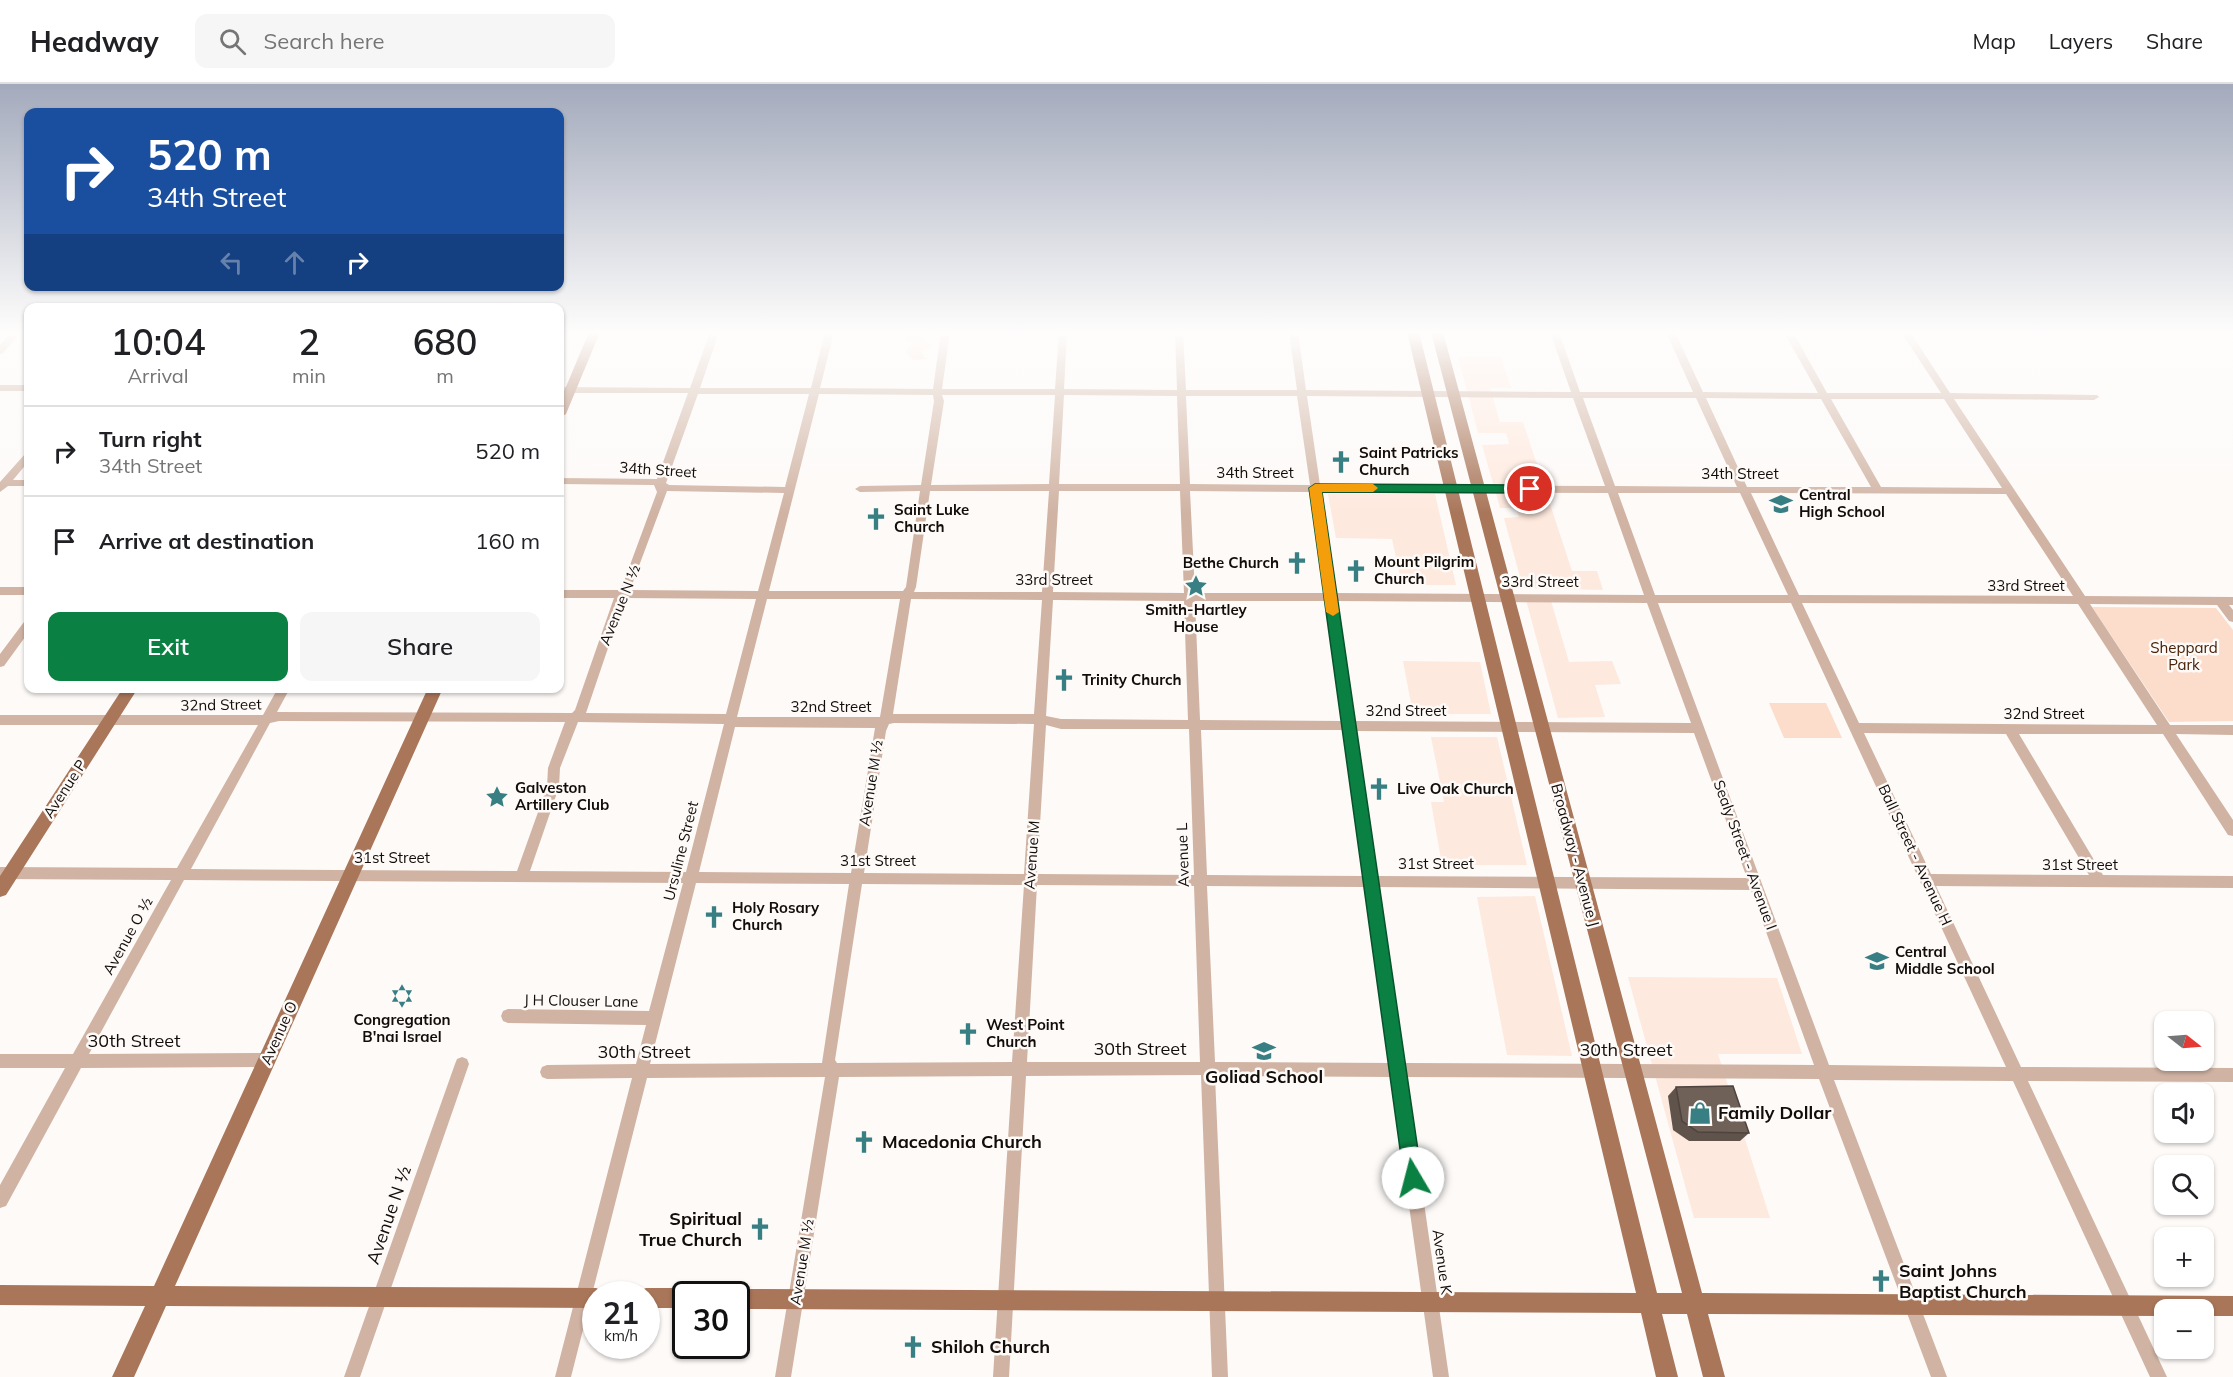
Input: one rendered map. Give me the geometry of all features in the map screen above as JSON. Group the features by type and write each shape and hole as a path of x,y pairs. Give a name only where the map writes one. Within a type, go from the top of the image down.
{"main road":[{"path":"1428,394 1667,1377"},
{"name":"Broadway - Avenue J","path":"1453,394 1714,1377"},
{"name":"Avenue P","path":"0,890 6,873 128,693"},
{"name":"Avenue O","path":"123,1377 434,693"},
{"path":"0,1295 582,1298"},
{"path":"750,1299 2233,1306"}],"street":[{"name":"Avenue N ½","path":"522,875 553,787 554,768 570,723 581,710 621,594 628,586 662,492 660,485 694,392"},
{"name":"Ursuline Street","path":"593,1281 641,1071 815,392"},
{"name":"Avenue M ½","path":"783,1377 833,1070 828,1061 856,877 883,722 887,714 906,595 911,587 939,401 937,392"},
{"path":"979,392 2094,397"},
{"path":"1822,392 1877,489"},
{"path":"1946,392 2080,601 2233,831"},
{"name":"Avenue M","path":"1001,1377 1060,393"},
{"name":"Avenue L","path":"1183,393 1220,1377"},
{"name":"Avenue K","path":"1302,394 1441,1377"},
{"name":"Sealy Street - Avenue I","path":"1577,395 1824,1072 1939,1377"},
{"name":"Ball Street - Avenue H","path":"1699,395 2159,1377"},
{"path":"3,486 24,461"},
{"name":"34th Street","path":"564,482 655,482 668,488 790,490"},
{"path":"3,486 24,483"},
{"name":"34th Street","path":"860,489 1055,487 2009,491"},
{"path":"0,591 24,591"},
{"name":"33rd Street","path":"564,594 2233,601"},
{"path":"2220,602 2233,618"},
{"path":"0,663 24,630"},
{"name":"Avenue O ½","path":"0,1200 281,693"},
{"name":"32nd Street","path":"0,720 266,720 279,716 423,716 723,718 731,722 883,722 894,718 1041,719 1061,724 1509,725 1698,728"},
{"name":"32nd Street","path":"1855,728 2233,730"},
{"path":"2010,729 2099,881"},
{"name":"31st Street","path":"6,873 1755,884"},
{"name":"31st Street","path":"1927,880 2233,882"},
{"name":"J H Clouser Lane","path":"508,1016 655,1018"},
{"name":"30th Street","path":"0,1061 267,1060"},
{"name":"Avenue N ½","path":"352,1377 462,1064"},
{"name":"30th Street","path":"547,1072 1398,1069 2233,1075"},
{"name":"Ursuline Street","path":"563,1377 582,1319"}],"shaded area":[{"path":"1467,392 1491,392 1500,422 1523,422 1572,571 1597,571 1603,590 1523,588 1504,518 1519,517 1516,508 1500,508 1482,445 1509,444 1506,433 1478,433"},
{"path":"1328,494 1435,494 1456,585 1402,585 1392,539 1336,538"},
{"path":"1526,600 1551,601 1569,662 1612,661 1621,684 1595,685 1605,717 1558,718"},
{"path":"1403,661 1480,662 1491,714 1413,714"},
{"path":"1431,737 1497,737 1527,865 1442,865 1431,802 1444,802"},
{"path":"1535,896 1572,1056 1507,1055 1477,897"},
{"path":"1628,977 1777,978 1802,1054 1718,1054 1770,1218 1694,1218"}],"green space":[{"name":"Sheppard Park","path":"2092,607 2216,608 2233,630 2233,721 2169,722"},
{"path":"1769,703 1826,703 1842,738 1784,738"}],"building":[{"name":"Family Dollar","path":"1733,1086 1749,1133 1698,1132 1682,1121 1676,1087"}],"slow traffic":[{"path":"1333,612 1315,488 1373,488"}],"place":[{"name":"Saint Patricks Church","path":"1341,462"},
{"name":"Central High School","path":"1781,504"},
{"name":"Saint Luke Church","path":"876,519"},
{"name":"Bethe Church","path":"1297,563"},
{"name":"Mount Pilgrim Church","path":"1356,571"},
{"name":"Smith-Hartley House","path":"1196,586"},
{"name":"Trinity Church","path":"1064,680"},
{"name":"Live Oak Church","path":"1379,789"},
{"name":"Galveston Artillery Club","path":"497,797"},
{"name":"Holy Rosary Church","path":"714,917"},
{"name":"Central Middle School","path":"1877,961"},
{"name":"Congregation B'nai Israel","path":"402,996"},
{"name":"West Point Church","path":"968,1034"},
{"name":"Goliad School","path":"1264,1051"},
{"name":"Family Dollar","path":"1700,1113"},
{"name":"Macedonia Church","path":"864,1142"},
{"name":"Spiritual True Church","path":"760,1229"},
{"name":"Saint Johns Baptist Church","path":"1881,1281"},
{"name":"Shiloh Church","path":"913,1347"}],"route":[{"path":"1413,1178 1315,488 1530,489"}]}
